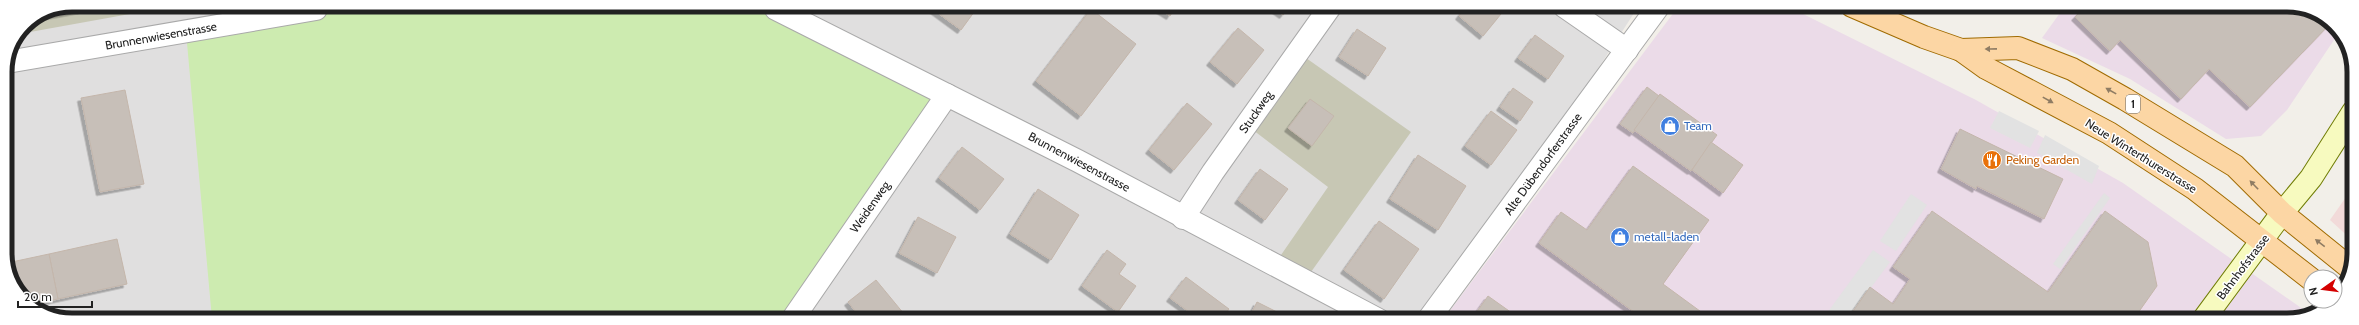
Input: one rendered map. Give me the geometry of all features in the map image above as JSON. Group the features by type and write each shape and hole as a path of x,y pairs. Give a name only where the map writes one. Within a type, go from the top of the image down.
{"main road":[{"name":"Neue Winterthurerstrasse","path":"1866,12 1924,37 1961,50 1986,68 2014,81 2109,133 2195,189 2303,273"},
{"name":"Neue Winterthurerstrasse","path":"1961,50 2018,48 2072,69 2235,166 2282,213 2345,264"}],"street":[{"name":"Brunnenwiesenstrasse","path":"13,61 304,12"},
{"name":"Brunnenwiesenstrasse","path":"782,12 1078,161 1183,218 1366,313"},
{"name":"Stuckweg","path":"1183,218 1213,172 1327,12"},
{"path":"1572,12 1627,50"},
{"name":"Alte Dübendorferstrasse","path":"1433,313 1654,12"},
{"name":"Weidenweg","path":"797,313 947,95"},
{"name":"Bahnhofstrasse","path":"2208,313 2282,213 2311,178 2347,121"}],"shaded area":[{"path":"141,12 28,32 39,22 60,13"},
{"path":"796,12 813,12 824,17 820,24"},
{"path":"1635,12 1440,313 72,313 57,311 36,301 20,283 13,265 13,60 22,39 30,30 39,22 60,13"},
{"path":"1674,12 1799,12 1976,100 2123,183 2304,310 2287,313 1448,313"},
{"path":"2061,12 2287,12 2302,14 2317,20 2336,38 2287,110 2261,136 2226,139 2130,79 2042,38"},
{"path":"1306,58 1411,132 1311,272 1281,255 1328,187 1253,130"},
{"path":"1999,111 2039,131 2030,148 1990,128"},
{"path":"2045,135 2099,166 2092,184 2037,153"},
{"path":"2104,193 2110,198 2060,269 2053,264"},
{"path":"1911,194 1927,205 1896,251 1880,241"},
{"path":"2347,196 2347,236 2330,220"},
{"path":"1873,250 1890,262 1852,313 1827,313"}],"green space":[{"path":"299,12 782,12 947,95 797,313 211,313 186,32"}],"building":[{"path":"936,12 974,12 961,30"},
{"path":"1089,12 1095,12 1136,44 1081,116 1036,81"},
{"path":"1164,12 1172,12 1170,16"},
{"path":"1279,12 1286,12 1283,15"},
{"path":"1462,12 1499,12 1501,14 1483,36 1459,16"},
{"path":"2080,12 2287,12 2302,14 2310,17 2317,20 2327,28 2250,107 2209,69 2181,99 2120,40 2110,51 2075,17"},
{"path":"1238,28 1264,50 1237,84 1210,62"},
{"path":"1357,29 1386,48 1368,76 1339,57"},
{"path":"1535,35 1564,56 1548,79 1518,58"},
{"path":"1647,87 1659,96 1633,133 1620,124"},
{"path":"1513,88 1533,102 1520,121 1500,107"},
{"path":"125,90 144,184 100,192 81,98"},
{"path":"1660,94 1717,135 1691,171 1634,130"},
{"path":"1310,99 1334,116 1312,146 1288,128"},
{"path":"1187,103 1212,124 1174,170 1149,150"},
{"path":"1491,111 1517,130 1491,165 1465,146"},
{"path":"1960,129 2063,179 2044,219 1977,186 1976,189 1941,169"},
{"path":"1711,142 1743,165 1723,193 1692,170"},
{"path":"962,147 1004,179 980,210 939,178"},
{"path":"1418,155 1466,186 1438,230 1390,199"},
{"name":"metall-laden","path":"1633,166 1709,220 1663,284 1703,313 1635,313 1539,243 1561,212 1587,230"},
{"path":"1260,169 1288,189 1265,220 1238,200"},
{"path":"1038,189 1079,215 1051,260 1010,234"},
{"path":"1932,211 2048,292 2105,211 2148,242 2157,286 2138,313 1852,313 1870,287 1893,304 1910,279 1893,267"},
{"path":"918,217 956,237 937,273 899,253"},
{"path":"1379,221 1419,249 1384,299 1344,270"},
{"path":"117,239 127,284 58,299 49,254"},
{"path":"1107,250 1126,264 1119,274 1136,286 1118,312 1082,286"},
{"path":"49,254 58,299 40,303 36,301 20,283 13,262"},
{"path":"1186,277 1229,309 1226,313 1190,313 1170,298"},
{"path":"876,280 903,313 857,313 848,302"},
{"path":"1488,296 1512,313 1476,313"},
{"path":"1257,302 1279,313 1252,313"}],"place":[{"name":"Team","path":"1670,126"},
{"name":"Peking Garden","path":"1992,160"},
{"name":"metall-laden","path":"1620,237"}]}
